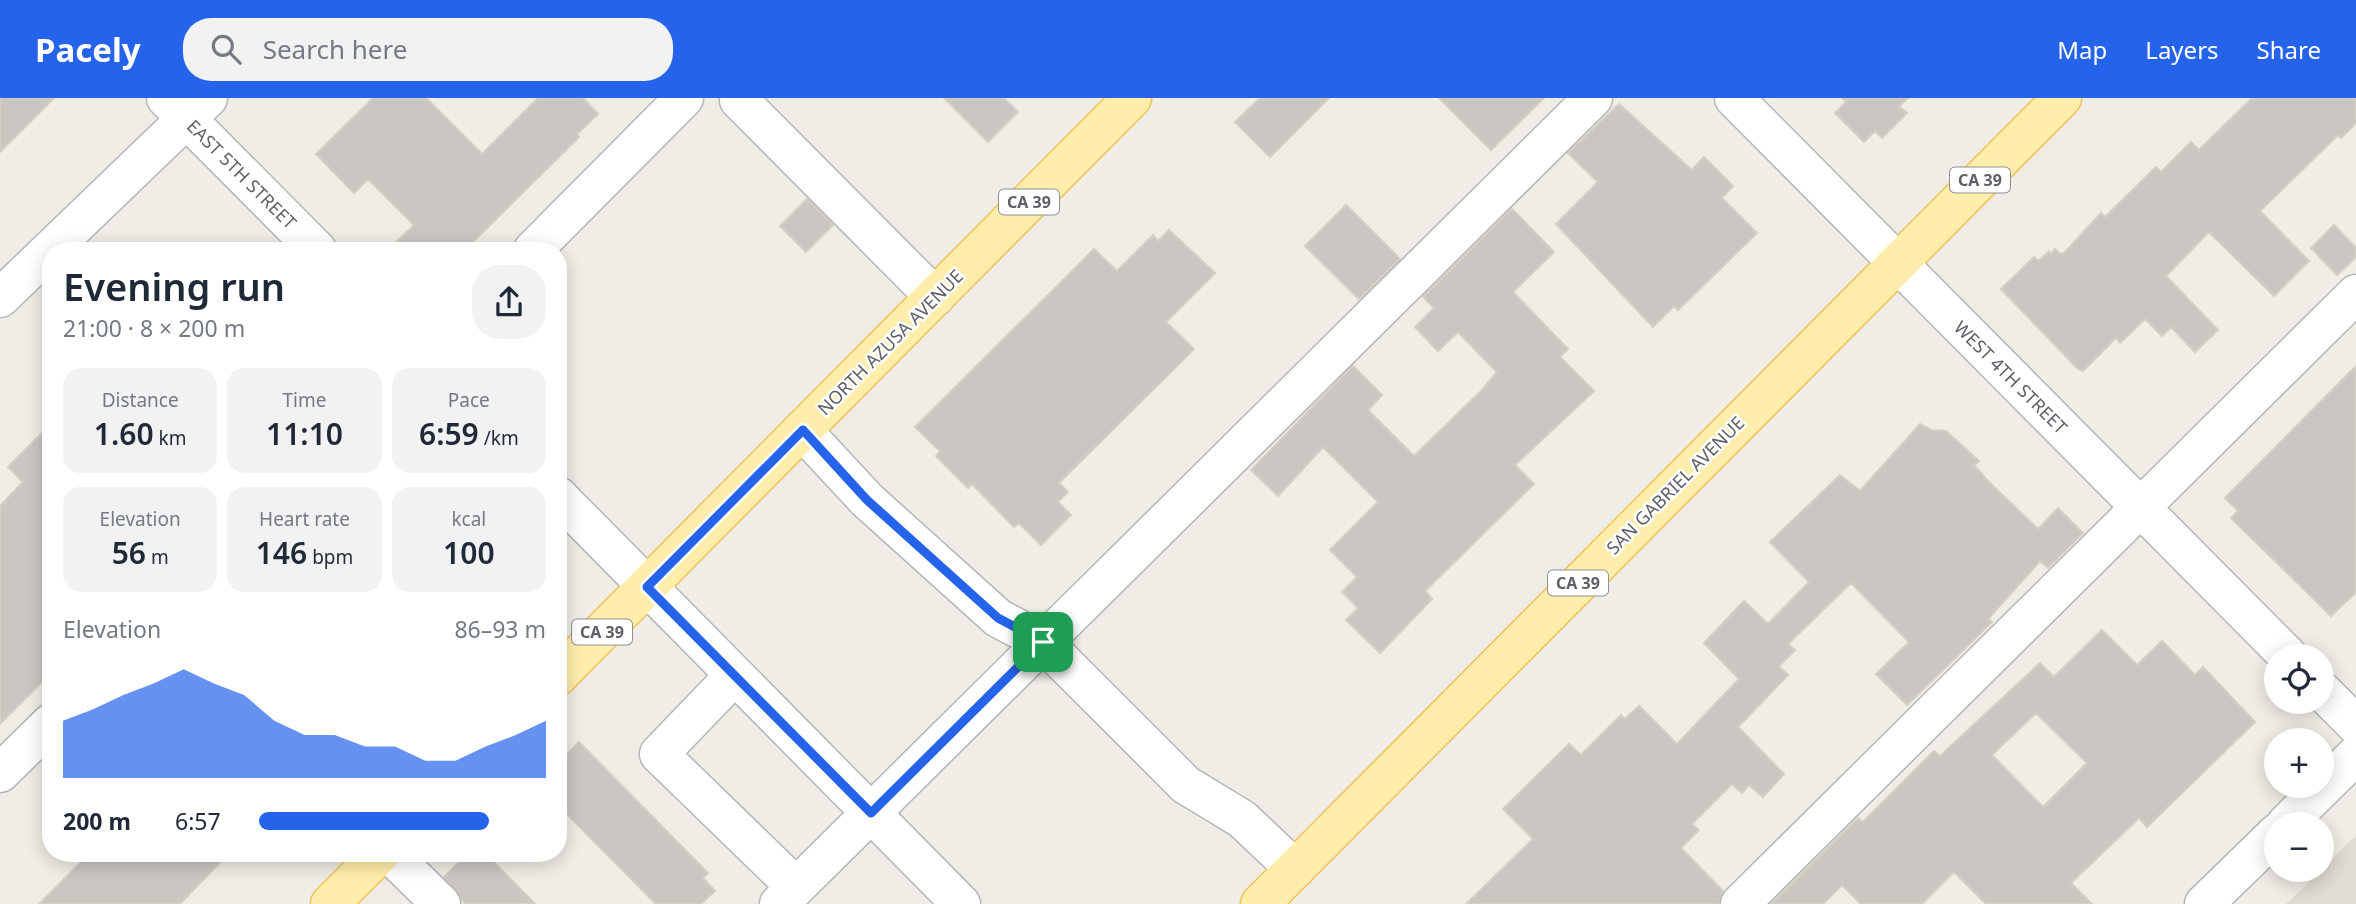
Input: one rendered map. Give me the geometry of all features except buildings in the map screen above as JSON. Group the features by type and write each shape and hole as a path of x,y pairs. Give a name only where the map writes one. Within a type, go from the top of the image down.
{"main road":[{"name":"NORTH AZUSA AVENUE","path":"567,667 1132,98"},
{"name":"SAN GABRIEL AVENUE","path":"1260,904 2063,98"},
{"path":"330,904 372,862"}],"street":[{"path":"541,242 684,98"},
{"path":"734,676 659,754 788,896 1593,98"},
{"name":"WEST 4TH STREET","path":"1734,98 2276,644"},
{"path":"739,100 935,297"},
{"path":"54,242 187,105"},
{"name":"EAST 5TH STREET","path":"187,105 310,242"},
{"path":"0,298 42,255"},
{"path":"1740,904 2356,294"},
{"path":"803,430 867,500 998,618 1043,642 1186,785 1242,819 1295,869"},
{"path":"567,505 961,904"},
{"path":"2334,703 2356,725"},
{"path":"0,773 42,732"},
{"path":"2298,812 2356,755"},
{"path":"2204,904 2264,846"},
{"path":"398,862 440,904"}],"shaded area":[{"path":"2356,835 2356,904 2286,904 2309,882 2334,882 2334,858"}],"route":[{"path":"803,430 867,500 998,618 1043,642 871,813 647,587 803,430"}]}
